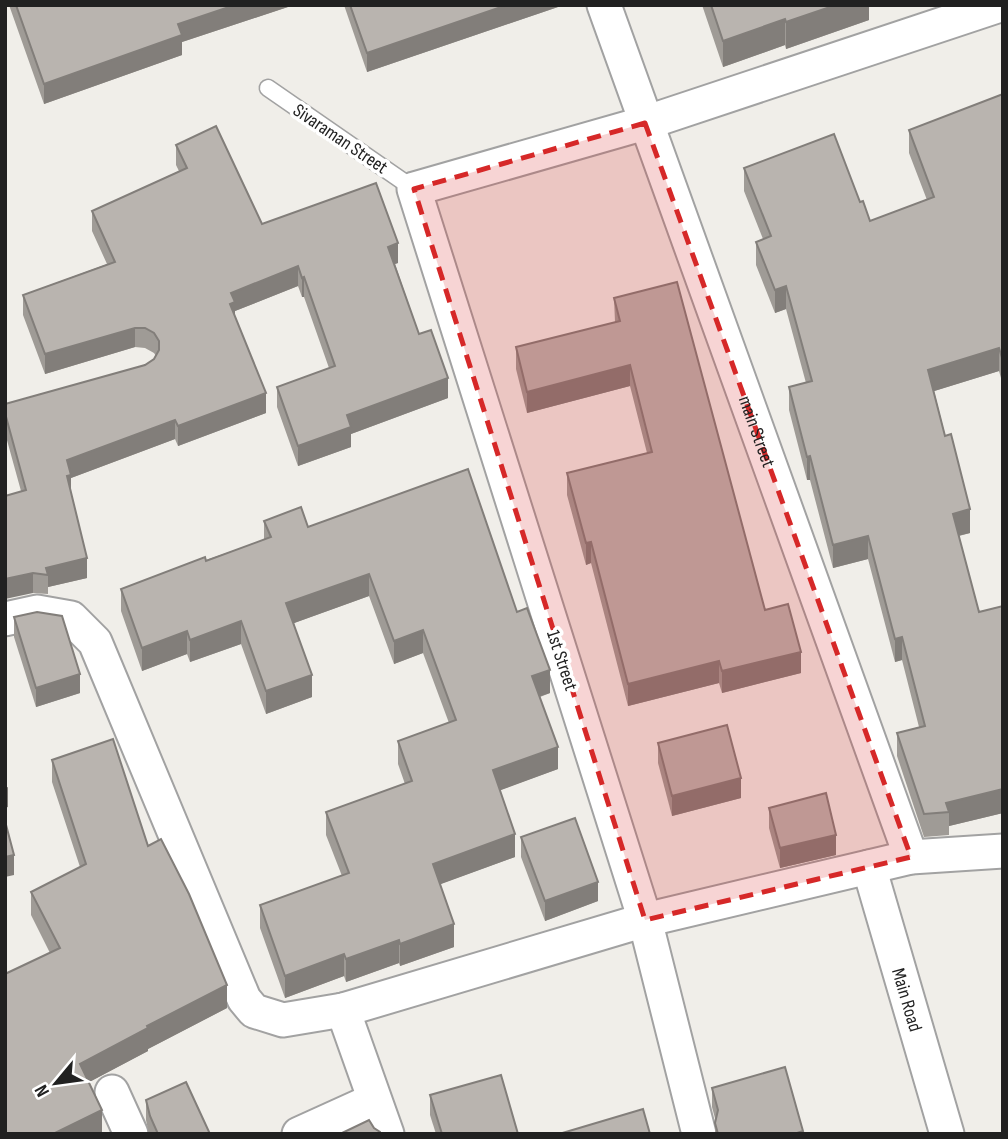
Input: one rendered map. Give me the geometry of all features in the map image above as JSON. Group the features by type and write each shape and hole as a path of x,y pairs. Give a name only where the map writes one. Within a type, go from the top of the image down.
{"street":[{"name":"main Street","path":"604,5 911,857"},
{"path":"414,189 645,123 999,6 1003,18"},
{"name":"1st Street","path":"414,189 645,919 699,1134"},
{"path":"5,619 37,612 71,618 95,642 244,999 254,1011 283,1020 343,1010 645,919 911,857 1003,851"},
{"name":"Main Road","path":"869,867 947,1134"},
{"path":"343,1010 387,1134"},
{"path":"112,1092 131,1134"},
{"path":"299,1134 374,1100"}],"lane":[{"name":"Sivaraman Street","path":"268,88 414,189"}],"highlighted area":[{"path":"645,123 911,857 645,920 414,189"}],"building":[{"path":"16,5 235,5 178,24 182,35 44,84"},
{"path":"350,5 507,5 367,53"},
{"path":"711,5 836,5 786,22 785,19 723,41"},
{"path":"1003,94 1003,361 999,348 928,370 945,436 951,434 970,509 953,514 979,612 1003,606 1003,789 946,803 949,812 924,814 897,733 925,726 902,637 895,639 868,536 833,545 789,387 812,381 786,286 775,290 756,242 771,236 744,168 834,134 870,221 934,197 909,130"},
{"path":"216,126 262,224 376,183 398,243 388,247 419,334 431,330 448,378 347,415 351,427 298,446 277,387 335,366 304,277 302,278 298,266 231,293 235,302 230,304 266,393 178,426 175,420 67,460 71,475 67,476 87,558 46,568 48,575 33,573 5,579 5,496 26,490 5,413 5,404 145,365 154,359 159,350 159,341 154,333 145,328 135,328 45,354 23,295 115,262 92,211 187,168 176,145"},
{"path":"677,282 765,610 788,604 801,652 722,671 719,661 628,684 591,542 586,543 567,473 652,452 630,365 527,392 516,347 620,321 614,298"},
{"path":"468,469 517,612 527,608 550,670 532,676 558,747 493,770 515,834 433,864 454,924 400,944 399,940 346,959 344,954 285,976 260,905 349,873 326,812 412,781 398,741 456,720 423,630 394,641 369,574 286,603 312,675 266,691 241,621 190,640 187,631 142,648 121,589 205,557 206,561 271,537 264,521 301,507 308,527"},
{"path":"37,612 62,616 80,674 36,688 14,617"},
{"path":"727,725 741,778 672,796 658,743"},
{"path":"113,739 148,846 161,839 189,894 227,985 80,1064 102,1110 53,1134 5,1134 5,974 60,948 31,892 86,864 52,760"},
{"path":"826,793 836,835 780,848 769,808"},
{"path":"575,818 598,882 545,901 521,837"},
{"path":"5,821 14,855 5,857"},
{"path":"785,1067 803,1131 797,1134 718,1134 715,1123 718,1110 712,1088"},
{"path":"501,1075 518,1134 442,1134 430,1095"},
{"path":"186,1082 210,1134 158,1134 146,1100"},
{"path":"643,1109 650,1134 559,1134"},
{"path":"369,1120 381,1134 340,1134"}]}
